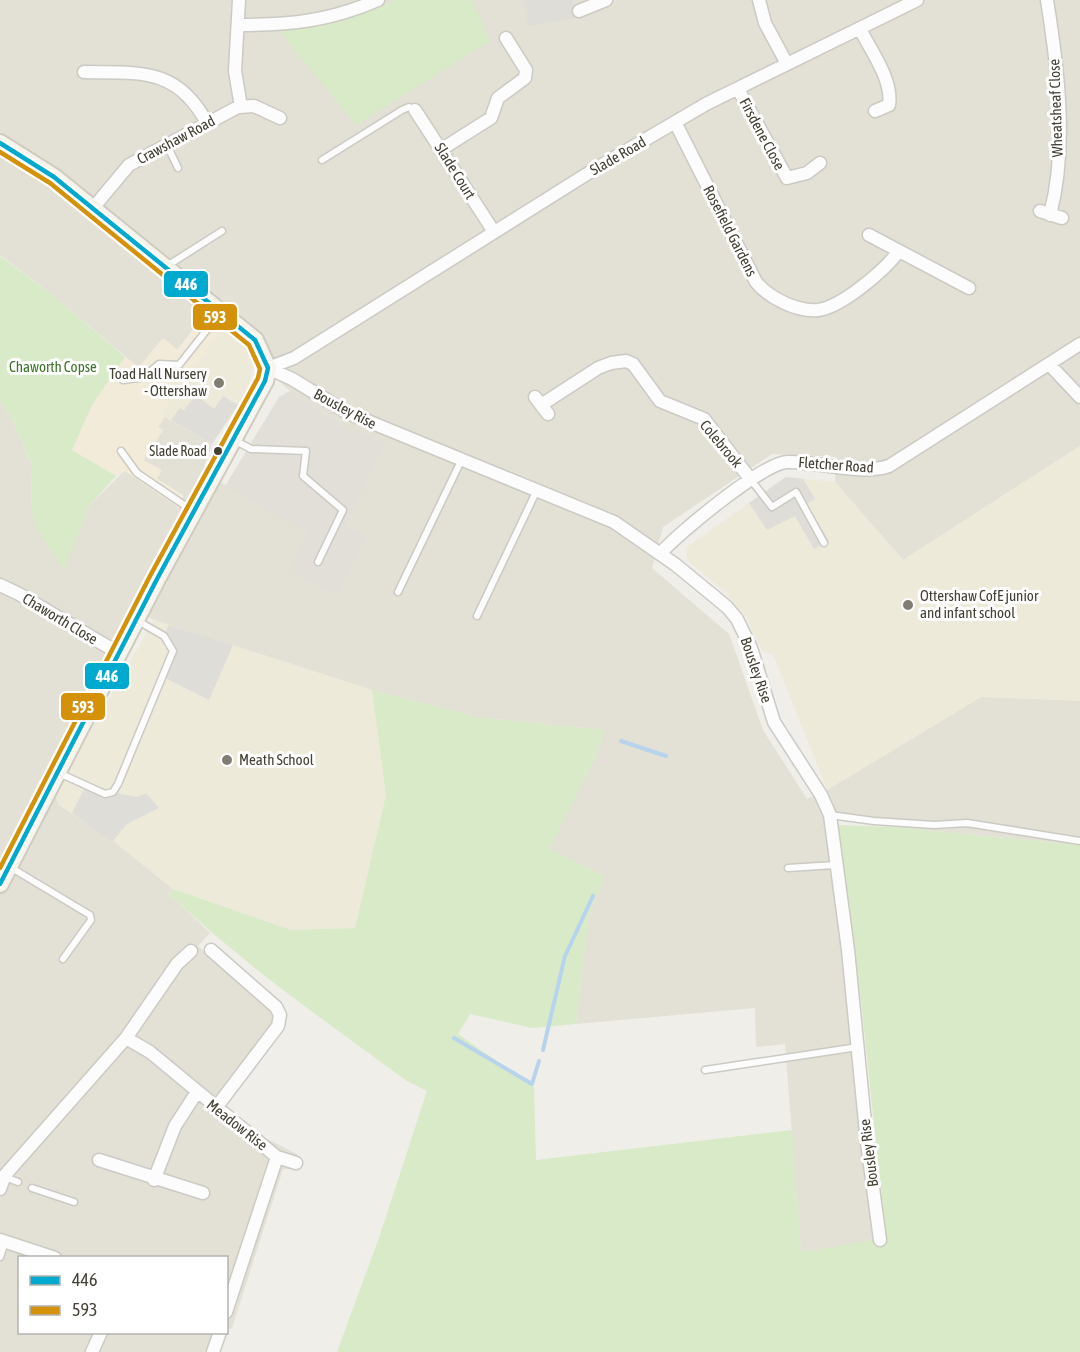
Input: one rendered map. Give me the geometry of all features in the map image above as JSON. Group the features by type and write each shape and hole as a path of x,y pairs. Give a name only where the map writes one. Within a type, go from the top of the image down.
{"street":[{"path":"239,0 236,66 241,107 254,106 280,118"},
{"path":"238,24 291,25 322,19 378,0"},
{"path":"579,11 606,0"},
{"path":"759,0 765,23 788,64"},
{"name":"Slade Road","path":"268,368 294,358 675,122 738,88 917,0"},
{"name":"Wheatsheaf Close","path":"1047,0 1056,68 1059,141 1057,189 1050,215"},
{"path":"860,28 886,81 890,95 889,105 875,111"},
{"path":"442,149 491,118 498,98 525,78 526,70 506,38"},
{"path":"84,72 125,73 169,80 196,102 207,123"},
{"name":"Firsdene Close","path":"738,88 786,177 807,173 820,163"},
{"name":"Crawshaw Road","path":"93,208 129,165 241,107"},
{"name":"Slade Court","path":"415,110 494,232"},
{"name":"Rosefield Gardens","path":"675,122 756,282 769,296 808,309 819,310 868,282 899,251"},
{"path":"0,143 54,177 255,340 268,368 265,381 136,621 0,884"},
{"path":"869,235 969,288"},
{"name":"Fletcher Road","path":"660,554 679,534 768,468 788,462 865,468 889,466 1080,344"},
{"name":"Colebrook","path":"541,405 598,368 610,363 626,361 633,364 660,401 704,419 751,480"},
{"path":"1049,364 1080,397"},
{"name":"Bousley Rise","path":"268,368 292,379 348,413 614,522 660,554 727,607 737,618 751,648 774,722 821,795 830,815 848,950 880,1240"},
{"name":"Chaworth Close","path":"0,585 120,654"},
{"path":"211,950 276,1007 280,1015 278,1026 215,1109"},
{"path":"2,1182 126,1038 177,964 191,951"},
{"name":"Meadow Rise","path":"126,1038 150,1052 215,1109 277,1156 228,1309"},
{"path":"154,1180 175,1126 197,1092"},
{"path":"277,1156 296,1163"},
{"path":"99,1160 154,1180 203,1193"},
{"path":"2,1241 52,1256"},
{"path":"92,1352 100,1334"},
{"path":"213,1352 219,1334"}],"lane":[{"path":"322,160 402,110 409,107 415,110"},
{"path":"167,144 178,168"},
{"path":"166,267 222,231"},
{"path":"123,380 144,377 159,364 179,365 221,312"},
{"path":"234,440 252,449 306,451 303,476 343,510 318,562"},
{"path":"121,451 137,473 194,511"},
{"path":"398,592 461,461"},
{"path":"751,480 772,507 796,492 825,543"},
{"path":"477,616 537,490"},
{"path":"58,773 105,794 113,792 118,784 173,651 164,636 136,621"},
{"path":"830,815 923,825 967,823 1080,841"},
{"path":"788,868 835,865"},
{"path":"9,867 90,915 91,920 63,959"},
{"path":"705,1070 858,1047"},
{"path":"2,1182 18,1182"},
{"path":"32,1188 74,1202"},
{"path":"0,1257 2,1241"}],"shaded area":[{"path":"0,0 1080,0 1080,446 903,560 835,482 837,457 772,454 663,527 652,568 729,634 763,730 807,799 827,790 981,697 1080,699 1080,845 893,827 892,822 830,815 880,1240 801,1252 785,1044 756,1047 755,1008 576,1024 589,914 605,876 548,849 595,759 604,730 477,717 372,690 154,620 130,608 42,778 55,793 59,805 116,843 173,889 169,894 210,933 198,946 279,1016 215,1098 263,1137 297,1154 293,1169 283,1169 232,1328 228,1330 228,1256 18,1256 18,1334 226,1334 219,1352 0,1352 0,401 12,419 32,466 31,510 63,569 89,506 125,470 181,508 183,495 157,479 143,461 163,430 158,427 165,417 212,444 202,472 308,531 289,571 367,536 346,526 384,446 342,426 290,391 205,314 177,350 139,368 55,297 0,255"},
{"path":"524,0 572,0 575,18 528,26"},
{"path":"205,314 222,328 190,376 192,378 180,399 176,396 160,414 165,417 158,427 163,430 143,460 162,470 157,479 183,495 180,509 125,471 116,476 72,450 92,405 125,357 139,367 163,338 178,350"},
{"name":"Toad Hall Nursery - Ottershaw","path":"222,328 245,348 253,366 249,388 212,444 160,414 174,396 181,399 180,394 191,378 189,376"},
{"path":"290,391 342,426 385,445 346,526 367,536 337,595 288,571 308,531 225,486 279,397"},
{"path":"196,395 214,409 223,396 238,405 212,444 171,420 180,408 184,410"},
{"name":"Ottershaw CofE junior and infant school","path":"1080,446 1080,701 981,697 827,790 774,656 762,650 747,618 724,591 687,560 687,547 786,477 835,482 903,560"},
{"path":"786,477 803,479 815,499 807,504 829,541 814,549 795,516 767,530 749,503"},
{"name":"Meath School","path":"154,620 372,690 386,795 355,928 291,930 173,889 116,843 59,805 55,793"},
{"path":"169,625 233,645 209,700 163,677 173,651 164,636"},
{"path":"85,787 137,797 146,793 159,808 127,824 112,842 72,813"}],"green space":[{"path":"397,0 472,0 490,41 356,125 280,32 340,22"},
{"name":"Chaworth Copse","path":"0,256 55,297 125,357 92,405 72,450 116,476 89,506 64,570 36,528 31,510 32,465 12,419 0,401"},
{"path":"372,690 477,717 604,730 595,759 549,849 605,876 589,914 576,1024 532,1028 470,1014 458,1034 534,1087 536,1160 792,1130 801,1252 886,1238 861,1000 836,825 893,827 1080,845 1080,1352 337,1352 380,1235 427,1091 407,1081 285,991 197,920 169,894 173,889 291,930 355,928 386,795"}],"waterway":[{"path":"621,741 666,756"},
{"path":"543,1050 565,956 593,896"},
{"path":"454,1038 532,1084 539,1061"}],"transit line":[{"name":"446","path":"0,143 54,177 255,340 268,368 265,381 157,579 0,884"},
{"name":"593","path":"0,152 50,183 249,345 260,369 258,378 150,576 0,868"}],"place":[{"name":"Toad Hall Nursery - Ottershaw","path":"219,383"},
{"name":"Slade Road","path":"218,451"},
{"name":"Ottershaw CofE junior and infant school","path":"908,605"},
{"name":"Meath School","path":"227,760"}]}
